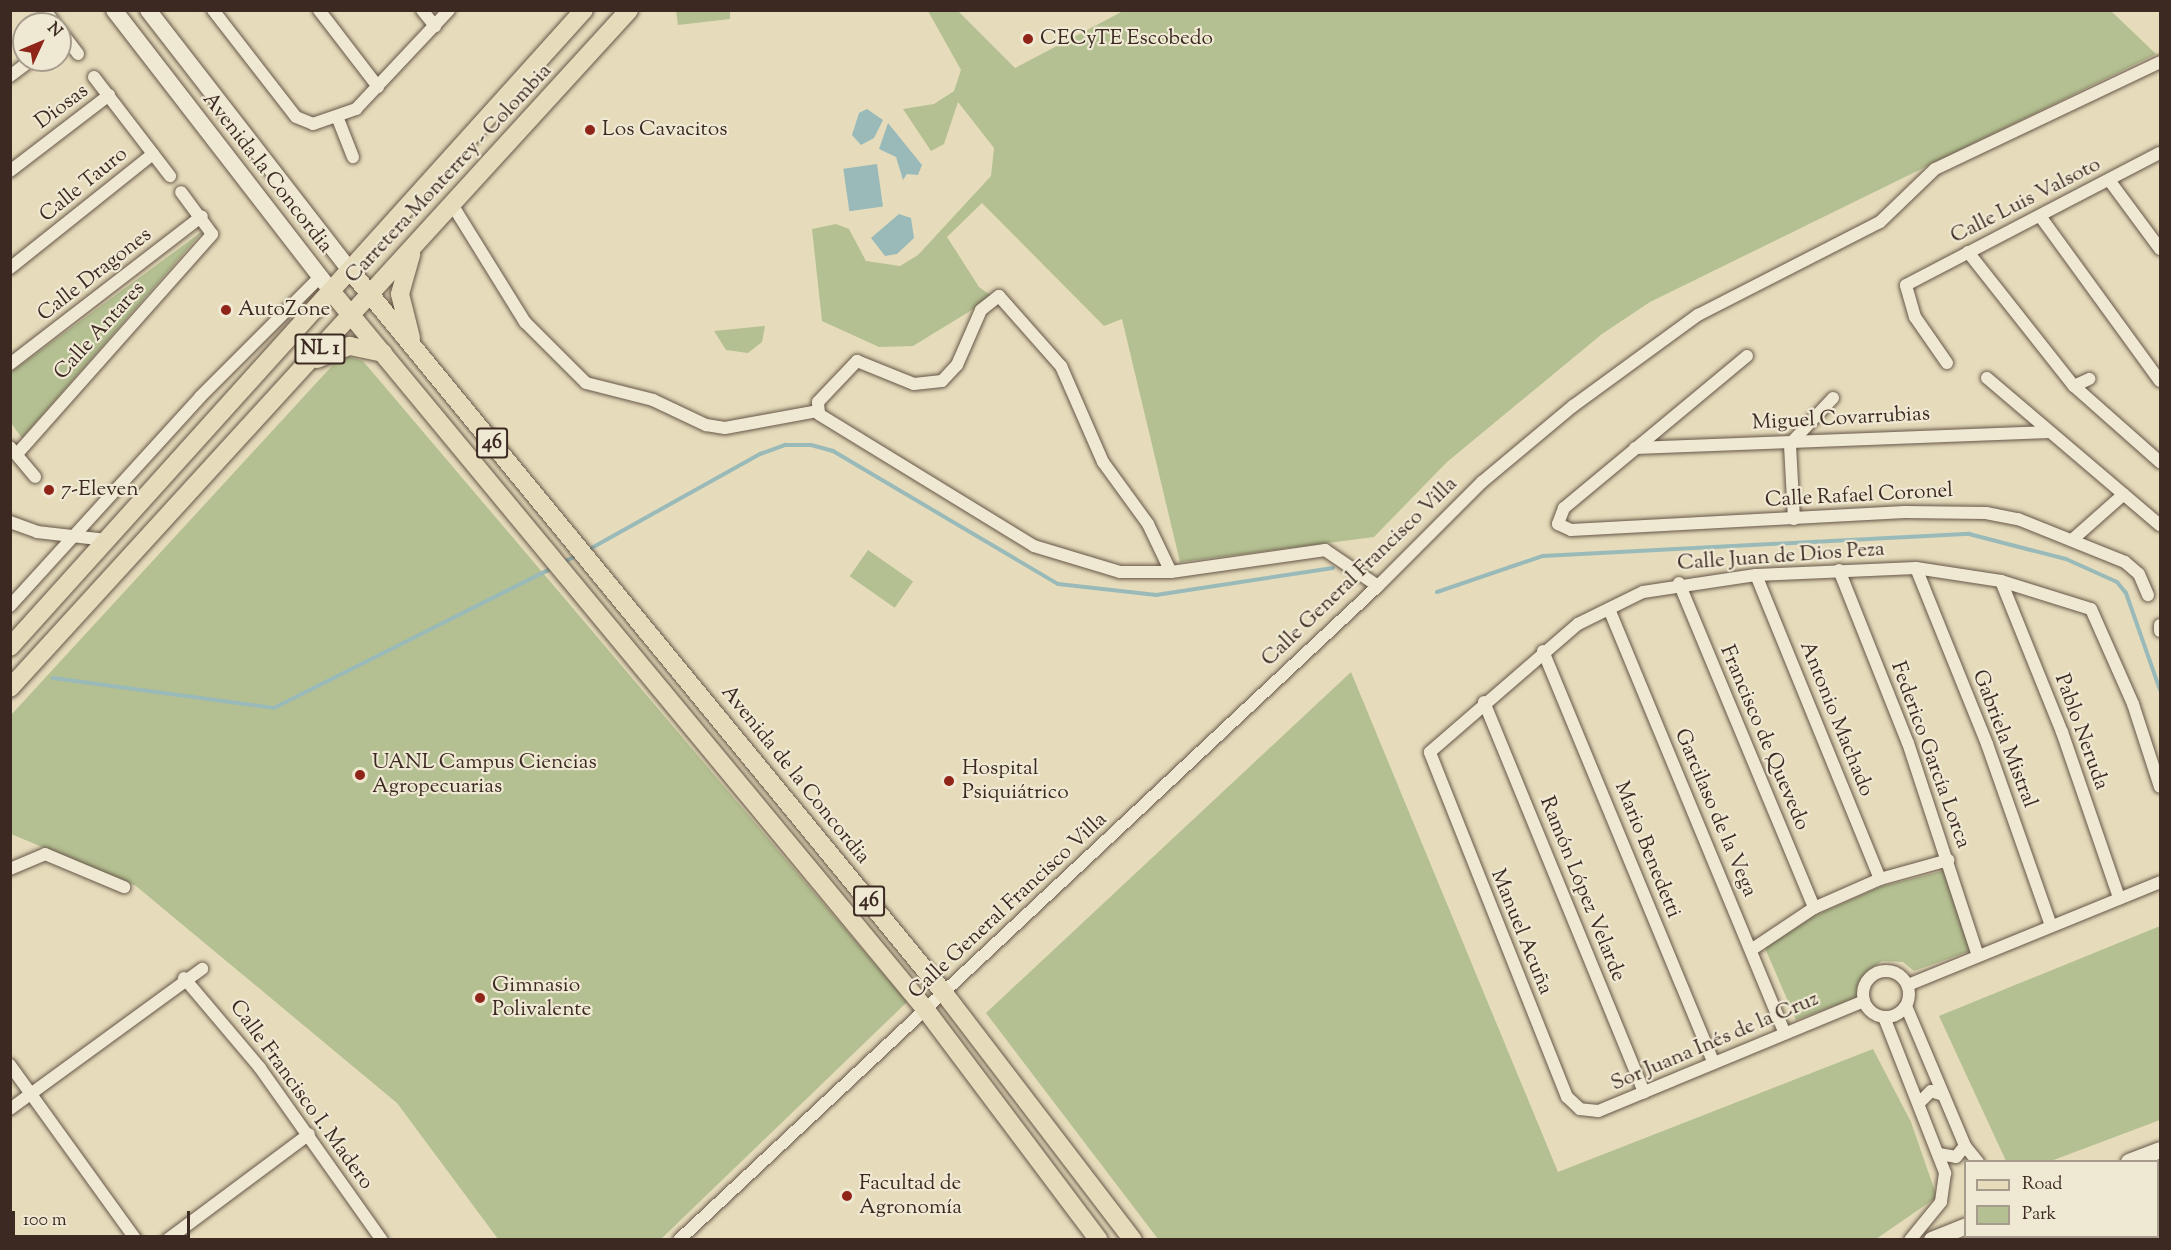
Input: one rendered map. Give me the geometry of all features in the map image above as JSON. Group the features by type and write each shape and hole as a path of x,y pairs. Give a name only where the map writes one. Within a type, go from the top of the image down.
{"main road":[{"name":"Avenida la Concordia","path":"114,10 232,166 350,315 926,1010"},
{"name":"Avenida la Concordia","path":"148,10 369,294 596,570"},
{"name":"Carretera Monterrey - Colombia","path":"10,647 584,10"},
{"name":"Carretera Monterrey - Colombia","path":"10,688 369,294 453,206 629,10"},
{"path":"232,166 254,149"},
{"path":"414,248 400,294 416,350"},
{"path":"305,366 344,346 383,354"},
{"name":"Avenida de la Concordia","path":"596,570 944,993 1133,1239"},
{"name":"46","path":"926,1010 1099,1239"},
{"path":"2132,1160 2160,1150"},
{"path":"1932,1239 1964,1226"}],"street":[{"path":"213,10 296,117 307,124 338,119 378,87 449,10"},
{"path":"319,10 378,87"},
{"path":"422,10 435,26"},
{"path":"72,47 78,54"},
{"name":"Calle General Francisco Villa","path":"679,1239 1378,586 1524,445 1682,325 1874,226 1935,169 2160,62"},
{"path":"94,77 171,176"},
{"name":"Diosas","path":"10,171 109,96"},
{"path":"338,119 353,157"},
{"name":"Calle Luis Valsoto","path":"1947,363 1915,317 1904,291 1908,283 2160,153"},
{"name":"Calle Tauro","path":"10,268 153,154"},
{"path":"2109,180 2160,249"},
{"path":"181,192 202,216"},
{"path":"453,206 525,322 586,383 654,400 706,425 725,428 818,411 1034,546 1120,573 1171,572 1324,550 1378,586"},
{"name":"Calle Antares","path":"14,451 212,234 202,216"},
{"name":"Calle Dragones","path":"10,364 202,216"},
{"path":"2040,216 2160,381"},
{"path":"1968,252 2074,386 2160,462"},
{"path":"11,603 200,397 320,277"},
{"path":"818,411 818,402 852,362 914,384 942,381 957,365 981,310 1002,297 1061,366 1103,462 1148,524 1171,572"},
{"path":"1635,448 1747,356"},
{"path":"1987,378 2160,525"},
{"path":"2074,386 2089,379"},
{"path":"200,397 220,414"},
{"path":"1794,519 1791,441 1833,398"},
{"name":"Miguel Covarrubias","path":"1635,448 2050,432"},
{"name":"Calle Rafael Coronel","path":"1635,448 1558,514 1558,525 1571,530 1956,510 2018,519 2133,567 2148,595"},
{"path":"14,451 35,477"},
{"path":"2072,540 2124,494"},
{"path":"10,522 73,536 107,540"},
{"name":"Calle Juan de Dios Peza","path":"1432,764 1434,746 1484,702 1543,651 1609,609 1679,583 1756,575 1916,568 2001,581 2091,609 2133,704 2160,787"},
{"name":"Gabriela Mistral","path":"1916,568 2052,926"},
{"name":"Federico García Lorca","path":"1839,570 1948,860 1978,956"},
{"name":"Antonio Machado","path":"1756,575 1880,879"},
{"name":"Pablo Neruda","path":"2001,581 2062,732 2119,898"},
{"name":"Francisco de Quevedo","path":"1679,583 1814,908"},
{"name":"Garcilaso de la Vega","path":"1609,609 1785,1033"},
{"path":"2160,625 2160,631"},
{"name":"Mario Benedetti","path":"1543,651 1714,1063"},
{"name":"Ramón López Velarde","path":"1484,702 1644,1092"},
{"name":"Manuel Acuña","path":"1432,764 1567,1097 1580,1109"},
{"path":"10,869 45,854 124,887"},
{"path":"1751,950 1814,908 1880,879 1948,860"},
{"path":"1908,985 2160,882"},
{"path":"10,1109 184,978 202,969"},
{"path":"1908,985 1897,974 1874,974 1864,986 1864,1001 1884,1017 1940,1154 1946,1182 1943,1197 1910,1239"},
{"name":"Calle Francisco I. Madero","path":"184,978 309,1134 382,1239"},
{"path":"1908,985 1906,1006 1965,1146 1977,1160"},
{"name":"Sor Juana Inés de la Cruz","path":"1580,1109 1598,1111 1864,1001"},
{"path":"1884,1017 1906,1006"},
{"path":"10,1065 136,1239"},
{"path":"1919,1103 1931,1091 1943,1095"},
{"path":"167,1239 309,1134"},
{"path":"1940,1154 1956,1157 1965,1146"}],"green space":[{"path":"1125,10 2110,10 2156,54 1650,302 1602,334 1447,462 1374,537 1180,562 1122,319 1104,326 982,203 947,237 979,287 993,297 913,346 879,347 822,321 812,229 836,224 849,229 866,261 900,266 918,255 991,176 994,148 958,102 944,144 931,151 903,109 934,104 954,91 961,70 928,11 958,11 1015,68"},
{"path":"676,11 730,11 730,19 678,25"},
{"path":"204,230 22,438 11,423 10,373"},
{"path":"765,326 762,342 748,353 726,350 714,331"},
{"name":"UANL Campus Ciencias Agropecuarias","path":"342,355 363,361 907,1002 661,1239 498,1239 397,1103 136,886 11,834 11,715"},
{"path":"868,550 913,582 895,608 850,576"},
{"path":"1351,672 1558,1172 1873,1049 1911,1122 1937,1197 1876,1239 1158,1239 986,1013"},
{"path":"1946,870 1970,951 1914,971 1903,962 1882,961 1865,973 1861,996 1796,1020 1765,948 1814,916 1880,887"},
{"path":"2160,926 2160,1120 2054,1160 2006,1160 1939,1016"}],"water":[{"path":"867,109 883,120 874,138 861,145 852,135 859,113"},
{"path":"888,123 922,165 918,175 907,174 903,180 896,157 879,149"},
{"path":"877,164 883,207 849,211 843,169"},
{"path":"899,214 911,218 914,238 897,254 885,256 871,238"}],"waterway":[{"path":"588,550 760,454 785,445 811,445 833,451 1058,584 1156,595 1333,568"},
{"path":"1437,592 1543,556 1969,534 2066,559 2117,582 2126,593 2160,690"},
{"path":"564,562 578,555"},
{"path":"53,678 274,708 554,567"}],"place":[{"name":"CECyTE Escobedo","path":"1028,39"},
{"name":"Los Cavacitos","path":"590,130"},
{"name":"AutoZone","path":"226,310"},
{"name":"7-Eleven","path":"49,490"},
{"name":"UANL Campus Ciencias Agropecuarias","path":"360,775"},
{"name":"Hospital Psiquiátrico","path":"949,781"},
{"name":"Gimnasio Polivalente","path":"480,998"},
{"name":"Facultad de Agronomía","path":"847,1196"}]}
